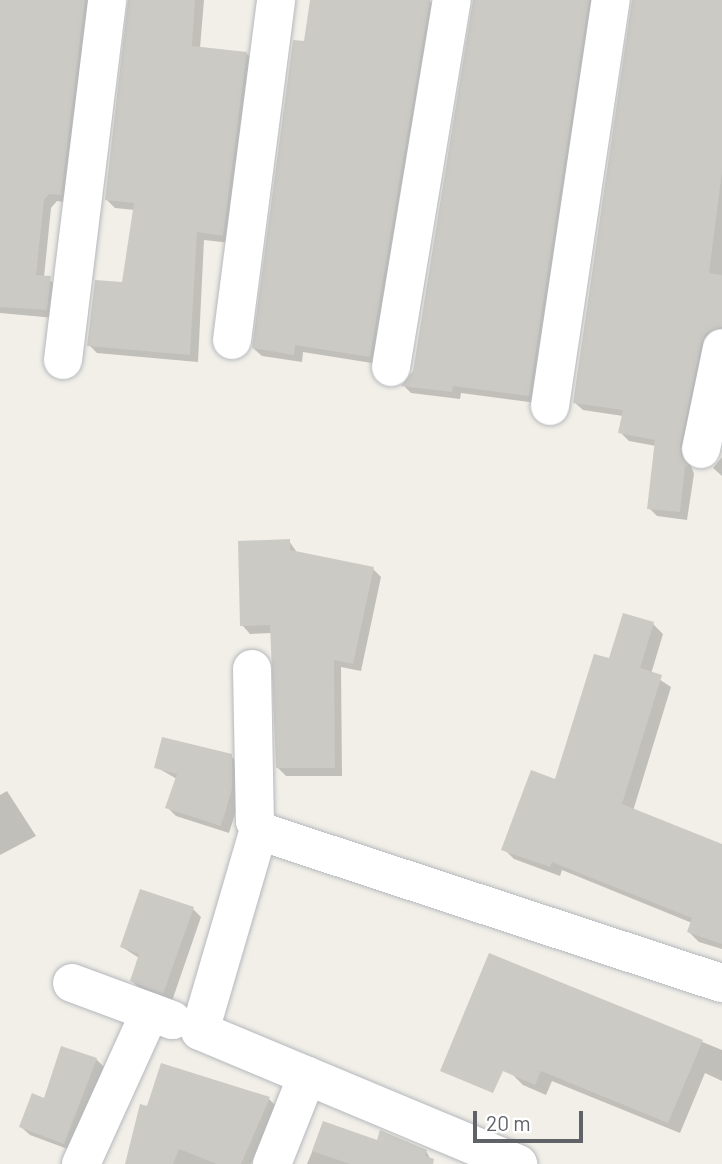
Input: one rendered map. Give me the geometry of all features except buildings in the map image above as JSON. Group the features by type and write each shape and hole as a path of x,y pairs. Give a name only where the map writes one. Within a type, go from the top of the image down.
{"street":[{"path":"62,360 107,0"},
{"path":"232,340 276,0"},
{"path":"391,367 452,0"},
{"path":"550,406 611,0"},
{"path":"701,449 722,348"},
{"path":"200,1031 258,829 252,669"},
{"path":"258,829 722,983"},
{"path":"72,983 200,1031 307,1076 456,1152 518,1164"},
{"path":"81,1164 150,1012"},
{"path":"272,1164 307,1076"}]}
